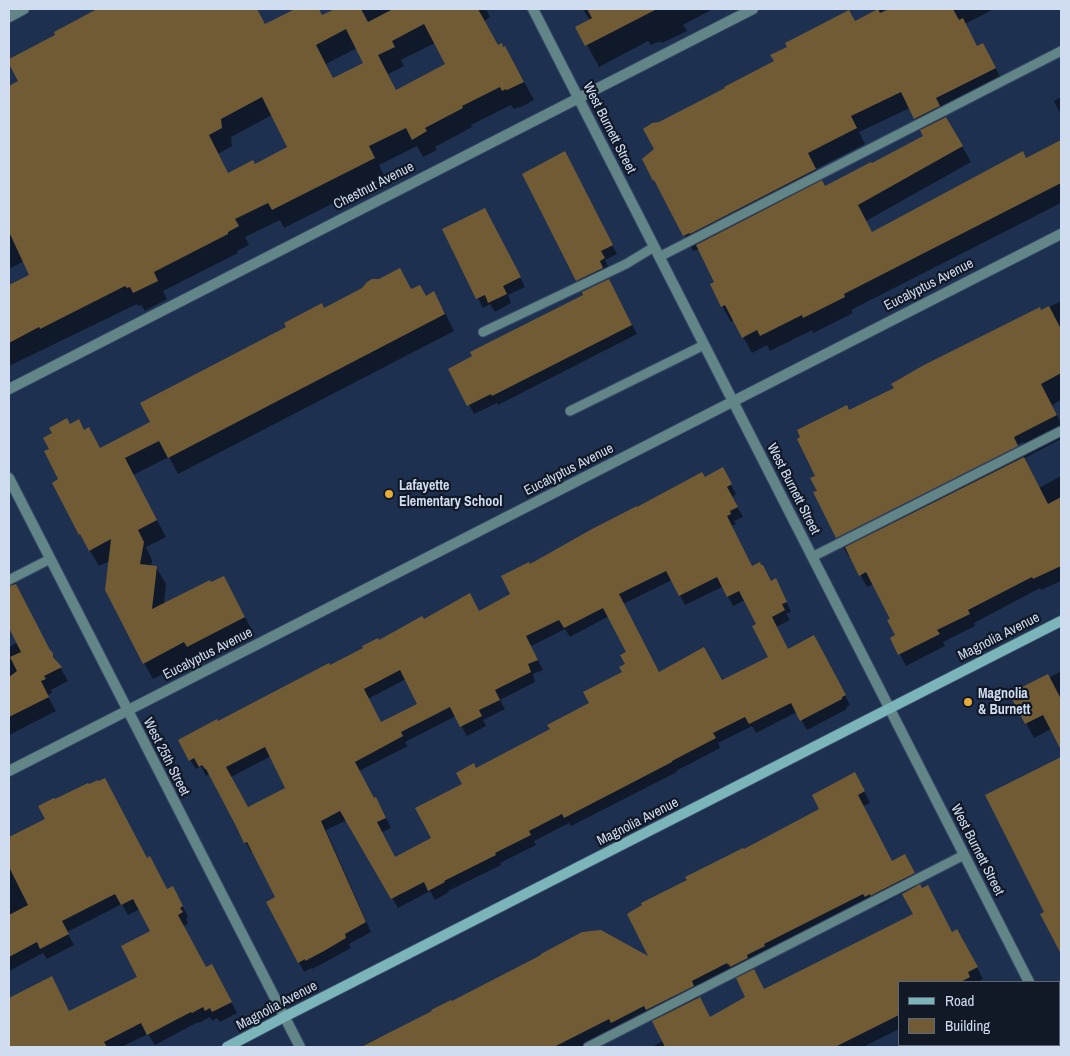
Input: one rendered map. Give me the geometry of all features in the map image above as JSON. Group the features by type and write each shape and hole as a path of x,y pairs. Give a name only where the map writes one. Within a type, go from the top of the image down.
{"street":[{"path":"9,17 24,9"},
{"name":"West Burnett Street","path":"533,9 1028,981"},
{"name":"Chestnut Avenue","path":"9,389 753,9"},
{"name":"Eucalyptus Avenue","path":"9,771 1061,234"},
{"name":"West 25th Street","path":"9,478 300,1047"},
{"name":"Magnolia Avenue","path":"227,1047 1061,621"}],"lane":[{"path":"659,257 1061,51"},
{"path":"483,332 626,264 654,247"},
{"path":"570,411 704,344"},
{"path":"812,557 1061,430"},
{"path":"9,580 50,559"},
{"path":"588,1047 964,855"}],"building":[{"path":"97,9 257,9 265,24 295,9 319,9 322,15 335,9 361,9 368,22 393,9 478,9 498,45 502,43 503,47 505,46 524,82 507,90 502,91 500,87 462,106 463,108 425,128 427,131 412,140 406,128 369,146 375,158 272,210 268,203 235,219 239,226 228,232 228,234 154,272 158,281 133,293 130,287 127,288 125,286 9,343 9,285 29,275 9,234 9,86 18,81 9,64 9,59 55,35 54,32","holes":["424,24 445,64 396,90 378,55 395,47 392,41","346,29 363,63 333,78 316,45","262,97 287,147 255,164 253,160 228,173 209,135 222,128 221,119"]},
{"path":"587,9 657,9 585,46 575,27 592,18"},
{"path":"878,9 880,13 889,9 953,9 959,20 963,18 977,46 983,43 996,68 936,98 940,106 914,119 901,92 851,116 857,128 808,153 816,169 683,236 642,159 654,149 643,129 774,61 770,55 787,47 785,43 849,10 855,21"},
{"path":"946,117 963,146 858,205 872,232 1023,151 1026,158 1061,140 1061,183 844,294 845,297 803,318 802,315 760,336 757,330 742,338 725,305 721,307 710,284 714,282 696,245 822,180 825,186 872,163 923,136 920,130"},
{"path":"565,151 613,245 601,251 605,258 600,261 603,268 576,281 522,174"},
{"path":"485,208 521,277 503,286 507,294 488,303 485,295 476,299 442,229"},
{"path":"400,268 411,289 420,285 426,296 434,291 445,314 168,458 159,441 125,458 157,520 138,530 144,542 140,564 157,566 152,609 210,580 211,582 224,576 245,617 187,647 184,642 143,664 105,590 111,539 89,551 52,483 58,479 44,451 49,449 43,438 52,433 49,428 67,418 70,424 79,419 84,430 89,427 100,448 150,422 140,403 286,327 284,323 322,303 324,308 362,288 372,279 379,279"},
{"path":"609,279 632,325 492,396 491,394 467,406 448,369 472,356 470,352 583,295 582,292"},
{"path":"1049,306 1061,329 1061,373 1041,384 1057,415 1014,437 1018,446 836,538 813,492 817,491 810,478 815,476 797,439 800,437 797,430 847,405 849,410 894,388 891,384 924,365 1040,307 1041,310"},
{"path":"1024,457 1048,504 1061,497 1061,566 1033,579 1032,577 968,610 970,614 937,630 940,634 898,655 890,638 895,635 887,620 890,619 866,572 859,576 845,547"},
{"path":"723,467 732,484 727,487 738,507 730,511 731,514 727,516 752,566 760,562 771,581 776,578 787,602 782,604 785,610 772,617 788,649 814,635 846,695 842,699 800,721 791,703 749,724 745,717 713,733 716,738 564,818 562,814 529,831 531,835 428,891 424,882 391,899 340,811 321,821 366,922 345,934 346,938 298,963 266,902 275,897 247,842 244,843 206,769 202,765 199,767 194,758 189,761 178,740 329,663 330,665 363,648 362,646 378,638 379,640 422,616 424,619 470,593 479,611 510,594 501,576 529,562 530,564 592,529 702,472 705,477","holes":["666,571 679,596 717,577 727,597 739,591 756,624 752,626 768,657 722,680 704,647 659,672 619,594","603,608 626,652 620,655 625,664 619,667 622,672 583,692 589,703 547,725 550,729 476,768 474,763 456,773 462,784 415,808 431,838 395,857 377,822 386,818 355,762 403,736 401,732 450,707 460,727 482,716 479,710 500,700 495,690 531,672 528,664 538,660 526,636 559,620 564,628","400,670 417,704 381,722 364,689","265,747 285,788 248,807 226,767"]},
{"path":"16,584 53,653 53,657 62,667 44,676 46,679 41,681 49,697 9,717 9,677 17,671 10,657 21,652 9,628 9,586"},
{"path":"1048,674 1061,699 1061,750 1043,715 1025,724 1011,697 1020,693 1018,689"},
{"path":"1061,757 1061,954 1040,914 1044,912 985,795"},
{"path":"855,772 865,791 858,795 892,861 905,854 915,873 870,896 870,894 865,897 863,894 764,944 765,946 747,955 748,958 730,967 727,963 692,981 694,986 646,1010 644,1006 611,1023 609,1019 554,1047 361,1047 582,932 601,930 648,956 627,914 642,905 641,903 687,880 685,877 744,849 819,809 812,795"},
{"path":"105,778 147,858 150,856 167,889 173,886 183,906 180,908 183,912 178,915 206,967 212,964 232,1002 212,1012 210,1008 205,1011 203,1007 147,1035 141,1023 104,1042 107,1047 9,1047 9,998 52,976 69,1011 137,977 121,946 150,931 133,899 121,905 115,894 62,921 69,934 40,949 37,942 9,957 9,915 28,905 9,867 9,837 45,819 38,806 88,783"},
{"path":"920,884 922,888 928,885 952,932 957,929 978,967 968,972 970,977 963,981 898,981 898,1016 835,1047 665,1047 652,1021 700,997 710,1017 745,997 736,978 754,969 764,989 913,914 902,894"}],"place":[{"name":"Lafayette Elementary School","path":"389,494"},
{"name":"Magnolia & Burnett","path":"968,702"}]}
